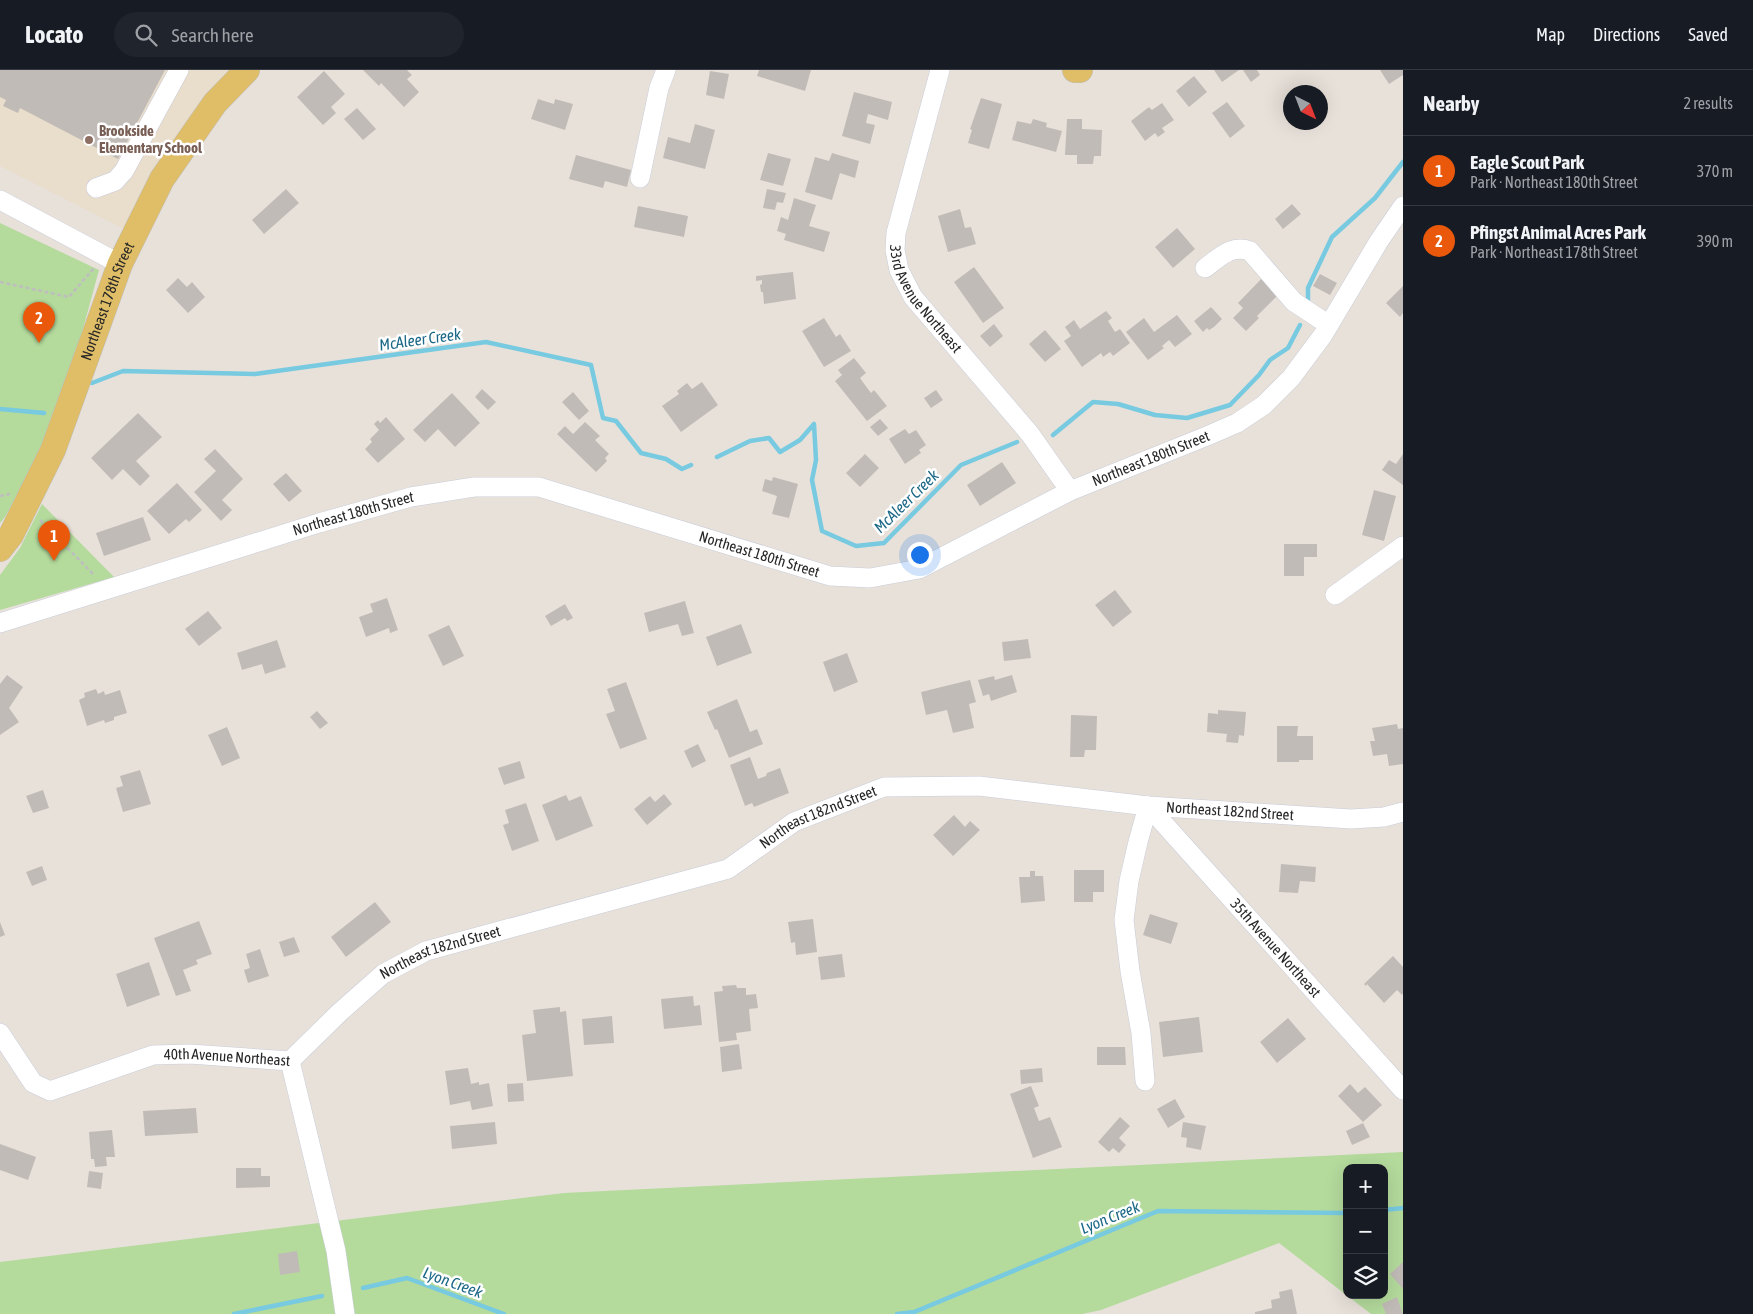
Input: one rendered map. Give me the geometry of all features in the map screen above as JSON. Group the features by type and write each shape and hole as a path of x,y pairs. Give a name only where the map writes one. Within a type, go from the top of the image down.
{"main road":[{"name":"Northeast 178th Street","path":"0,549 11,535 52,450 112,260 162,179 215,103 247,70"}],"street":[{"path":"96,188 115,180 124,171 179,70"},
{"path":"640,178 659,88 666,70"},
{"name":"33rd Avenue Northeast","path":"940,70 896,233 895,250 899,270 913,297 1035,440 1070,491"},
{"path":"0,200 112,260"},
{"name":"Northeast 180th Street","path":"0,623 319,523 411,497 474,487 539,487 830,576 870,578 918,569 1070,491 1208,436 1241,420 1264,405 1291,378 1329,325 1379,241 1403,206"},
{"path":"1205,268 1234,248 1250,251 1294,302 1329,325"},
{"path":"1334,595 1403,546"},
{"name":"Northeast 182nd Street","path":"290,1061 340,1012 383,974 426,950 728,869 794,822 884,787 979,786 1148,806 1351,819 1384,817 1403,812"},
{"path":"1145,1081 1141,1033 1130,970 1124,920 1129,881 1148,806"},
{"name":"35th Avenue Northeast","path":"1148,806 1403,1090"},
{"name":"40th Avenue Northeast","path":"2,1042 33,1082 50,1091 153,1055 190,1054 290,1061 336,1251 346,1314"}],"path":[{"path":"0,282 69,297 112,260"},
{"path":"26,505 108,589"}],"shaded area":[{"name":"Brookside Elementary School","path":"0,70 228,70 195,114 124,229 0,166"}],"green space":[{"path":"0,223 99,270 59,417 0,523"},
{"path":"42,504 114,577 0,610 0,575 20,548"},
{"path":"1403,1152 1403,1314 1371,1314 1352,1299 1388,1299 1388,1164 1343,1164 1343,1292 1279,1243 1101,1310 1082,1314 0,1314 0,1262 564,1193"}],"building":[{"path":"0,70 165,70 118,159 20,108 18,113 3,106 6,100 0,97"},
{"path":"363,70 407,70 412,75 407,79 419,92 404,107 381,83 379,86"},
{"path":"759,70 811,70 805,91 757,76"},
{"path":"1214,70 1239,70 1222,82"},
{"path":"1243,70 1257,70 1260,75 1251,82"},
{"path":"1380,70 1403,70 1403,75 1389,84"},
{"path":"324,71 345,94 331,107 336,113 323,125 297,97"},
{"path":"710,71 729,74 724,99 706,95"},
{"path":"1194,76 1207,92 1189,107 1176,91"},
{"path":"854,92 892,102 888,120 868,114 866,123 875,125 870,144 842,136"},
{"path":"981,98 1002,104 989,149 968,143 972,130 970,129"},
{"path":"538,99 554,104 555,99 573,104 565,130 531,119"},
{"path":"1227,102 1245,126 1230,138 1212,113"},
{"path":"1162,103 1174,120 1162,128 1165,132 1158,137 1155,133 1145,141 1131,121 1149,107 1152,110"},
{"path":"357,108 376,129 363,140 344,119"},
{"path":"1033,119 1047,123 1046,127 1062,131 1056,152 1012,140 1017,121 1031,124"},
{"path":"1067,119 1082,119 1082,129 1102,130 1101,156 1094,156 1093,164 1077,164 1077,155 1065,155"},
{"path":"695,124 715,130 705,169 663,158 668,137 690,143"},
{"path":"768,153 791,159 783,186 760,180"},
{"path":"832,153 859,161 855,178 840,173 832,200 805,192 815,157 829,161"},
{"path":"576,155 631,170 627,187 605,181 603,188 569,179"},
{"path":"286,189 299,203 264,234 252,220"},
{"path":"767,189 786,193 783,203 777,202 775,210 763,208"},
{"path":"794,198 816,205 809,226 830,232 824,252 784,240 786,234 777,231 781,217 788,220"},
{"path":"1292,204 1301,214 1283,229 1275,219"},
{"path":"638,206 688,216 684,237 634,227"},
{"path":"960,209 965,228 971,227 976,244 948,252 938,216"},
{"path":"1177,228 1195,249 1173,268 1155,247"},
{"path":"974,267 1004,308 983,323 954,282"},
{"path":"793,272 796,299 764,304 760,285 762,280 756,281 756,276"},
{"path":"1320,274 1337,283 1330,295 1313,286"},
{"path":"1265,275 1282,291 1257,316 1259,318 1246,331 1233,318 1243,308 1238,303"},
{"path":"178,278 187,287 192,282 205,297 188,313 166,290"},
{"path":"1403,286 1403,313 1400,317 1386,303"},
{"path":"1211,307 1222,319 1214,327 1209,330 1207,328 1203,332 1194,321"},
{"path":"1106,311 1112,318 1108,321 1115,332 1120,329 1130,343 1113,356 1110,352 1103,357 1101,353 1082,367 1064,341 1071,336 1065,327 1074,320 1080,329"},
{"path":"1177,315 1192,334 1175,347 1169,340 1162,346 1164,348 1148,360 1126,332 1144,318 1154,332"},
{"path":"824,318 836,337 840,334 851,351 824,367 802,331"},
{"path":"994,324 1003,336 990,347 980,336"},
{"path":"1045,330 1061,349 1045,362 1029,344"},
{"path":"854,358 866,373 860,378 871,393 874,390 887,406 867,421 835,381 842,375 838,370"},
{"path":"702,382 718,405 681,432 662,406 679,394 677,391 687,383 692,389"},
{"path":"482,389 496,402 488,410 475,397"},
{"path":"936,390 943,400 931,408 924,398"},
{"path":"573,392 589,411 579,420 562,402"},
{"path":"452,393 480,423 455,447 438,429 425,442 413,430"},
{"path":"138,413 162,437 136,461 150,476 140,486 123,469 112,480 91,458"},
{"path":"386,417 405,439 378,463 365,449 372,442 370,439 379,430 374,424 378,420 380,423"},
{"path":"880,419 888,428 878,436 870,427"},
{"path":"585,422 600,436 595,440 609,454 605,458 607,461 596,472 557,434 565,426 573,434"},
{"path":"905,429 909,434 916,430 926,445 919,450 921,453 905,464 889,439"},
{"path":"215,449 243,479 222,500 232,510 221,521 194,492 216,471 204,459"},
{"path":"865,454 879,468 860,487 846,473"},
{"path":"1403,454 1403,485 1382,470 1389,460 1396,464"},
{"path":"1002,462 1016,483 980,506 967,485"},
{"path":"286,473 302,491 289,502 273,484"},
{"path":"773,477 798,484 789,518 772,514 777,496 762,491 765,479 772,481"},
{"path":"177,483 202,510 189,522 186,519 169,534 147,511"},
{"path":"1374,490 1396,496 1384,541 1362,535"},
{"path":"143,517 151,540 104,556 96,533"},
{"path":"1284,544 1317,544 1317,557 1304,557 1304,576 1284,576"},
{"path":"1115,590 1132,612 1113,627 1095,605"},
{"path":"387,598 398,630 390,633 389,628 366,637 359,617 373,612 370,604"},
{"path":"685,601 694,633 682,636 678,624 649,632 644,613"},
{"path":"565,604 573,618 567,621 565,618 551,626 545,616"},
{"path":"208,611 222,628 199,646 185,629"},
{"path":"741,624 752,653 717,666 706,637"},
{"path":"449,625 464,656 443,666 428,635"},
{"path":"1028,639 1031,658 1004,661 1002,642"},
{"path":"277,640 286,667 265,674 262,664 242,670 237,653"},
{"path":"847,653 858,682 834,692 823,662"},
{"path":"7,675 23,687 9,708 19,722 0,735 0,684"},
{"path":"1012,675 1017,692 991,701 989,694 983,696 978,680 994,676 995,680"},
{"path":"970,680 976,702 969,704 974,728 953,733 947,710 926,715 921,692"},
{"path":"626,682 647,739 620,749 606,714 615,711 607,689"},
{"path":"96,689 98,694 104,691 105,695 120,690 127,713 114,717 114,720 105,723 104,720 87,726 79,700 85,697 84,693"},
{"path":"737,699 750,732 757,729 763,744 729,758 717,729 715,730 707,712"},
{"path":"1218,710 1246,712 1244,736 1239,735 1238,743 1226,742 1227,734 1207,732 1208,713 1218,714"},
{"path":"317,711 328,723 320,729 310,717"},
{"path":"1071,715 1097,716 1096,750 1085,750 1084,757 1070,757"},
{"path":"1397,724 1398,729 1403,728 1403,764 1389,766 1387,754 1373,756 1370,741 1375,741 1372,728"},
{"path":"1277,726 1298,726 1297,736 1313,736 1313,760 1277,762"},
{"path":"227,727 240,758 222,766 208,735"},
{"path":"698,744 706,761 692,768 684,751"},
{"path":"750,757 758,779 780,768 789,793 754,807 752,803 745,806 730,765"},
{"path":"520,761 525,778 504,785 498,768"},
{"path":"140,770 151,804 123,812 116,788 123,786 120,776"},
{"path":"43,790 49,808 33,813 26,796"},
{"path":"664,794 672,804 647,825 634,809 650,796 655,802"},
{"path":"566,795 569,801 581,796 593,826 556,841 542,805"},
{"path":"526,803 539,841 512,851 503,825 509,823 505,810"},
{"path":"954,815 965,827 970,821 980,830 953,856 933,835"},
{"path":"1281,864 1316,867 1315,882 1300,881 1298,893 1279,892"},
{"path":"42,866 47,880 32,886 26,872"},
{"path":"1074,870 1104,870 1104,892 1093,892 1093,902 1074,902"},
{"path":"1030,871 1035,871 1035,876 1043,876 1045,901 1021,903 1019,877 1030,877"},
{"path":"375,902 391,922 346,957 331,937"},
{"path":"1150,914 1178,923 1171,944 1143,935"},
{"path":"813,919 817,952 796,955 795,942 791,943 788,922"},
{"path":"199,921 212,954 196,960 198,964 183,970 191,991 176,996 154,938"},
{"path":"0,922 5,935 0,937"},
{"path":"294,937 300,952 284,957 279,942"},
{"path":"260,949 269,976 248,983 244,970 250,968 246,954"},
{"path":"842,954 845,977 821,980 818,957"},
{"path":"1393,956 1403,967 1403,993 1402,995 1397,990 1384,1003 1367,984 1366,986 1364,984"},
{"path":"149,962 160,995 127,1007 116,974"},
{"path":"736,985 737,988 746,988 746,995 756,994 758,1008 749,1009 751,1031 736,1033 737,1040 719,1042 714,992 723,991 722,986"},
{"path":"693,996 694,1006 700,1005 702,1025 664,1029 661,999"},
{"path":"560,1007 560,1012 566,1011 573,1076 527,1081 522,1035 536,1033 533,1010"},
{"path":"612,1016 614,1043 584,1045 582,1019"},
{"path":"1199,1017 1203,1052 1163,1057 1159,1022"},
{"path":"1288,1018 1306,1039 1277,1063 1260,1042"},
{"path":"739,1044 742,1069 722,1072 720,1047"},
{"path":"1097,1047 1125,1047 1126,1065 1097,1065"},
{"path":"468,1068 471,1084 479,1082 479,1085 489,1083 493,1106 472,1110 470,1101 450,1105 445,1071"},
{"path":"1042,1068 1043,1082 1021,1084 1020,1070"},
{"path":"523,1083 524,1101 508,1102 507,1084"},
{"path":"1350,1084 1358,1093 1365,1087 1382,1105 1363,1122 1338,1096"},
{"path":"1031,1086 1039,1106 1034,1108 1039,1121 1050,1117 1062,1147 1033,1158 1010,1094"},
{"path":"1175,1099 1185,1117 1168,1128 1157,1109"},
{"path":"196,1108 198,1133 145,1136 143,1111"},
{"path":"1120,1117 1130,1126 1119,1138 1126,1145 1119,1153 1113,1148 1109,1152 1098,1142"},
{"path":"495,1122 497,1144 452,1149 450,1126"},
{"path":"1183,1122 1206,1126 1201,1150 1186,1147 1187,1138 1181,1137"},
{"path":"1363,1123 1370,1137 1352,1145 1346,1131"},
{"path":"112,1130 115,1157 106,1157 107,1166 95,1167 94,1159 91,1159 89,1132"},
{"path":"0,1144 36,1157 28,1180 0,1170"},
{"path":"236,1168 261,1168 261,1176 270,1176 270,1187 236,1188"},
{"path":"89,1171 103,1173 101,1189 87,1187"},
{"path":"297,1251 300,1272 280,1275 278,1254"},
{"path":"1403,1262 1403,1289 1390,1274"},
{"path":"1292,1289 1297,1314 1255,1314 1255,1312 1272,1308 1271,1300 1280,1298 1279,1292"},
{"path":"1397,1297 1403,1314 1386,1314 1382,1304"}],"waterway":[{"name":"McAleer Creek","path":"1308,302 1308,288 1332,237 1375,198 1403,162"},
{"name":"McAleer Creek","path":"1053,435 1093,402 1118,404 1155,415 1187,418 1230,405 1259,375 1270,360 1288,348 1300,325"},
{"name":"McAleer Creek","path":"92,383 123,371 255,374 486,342 591,365 603,418 616,421 641,453 666,459 682,469 691,465"},
{"name":"McAleer Creek","path":"0,409 44,413"},
{"name":"McAleer Creek","path":"717,457 750,441 769,438 780,452 800,440 814,424 816,460 812,480 822,531 856,546 884,543 961,465 1017,442"},
{"name":"Lyon Creek","path":"1388,1210 1403,1208"},
{"name":"Lyon Creek","path":"897,1314 914,1312 1158,1211 1343,1213"},
{"name":"Lyon Creek","path":"363,1288 407,1278 504,1314"},
{"name":"Lyon Creek","path":"234,1314 322,1296"}],"place":[{"name":"Brookside Elementary School","path":"89,140"},
{"name":"Pfingst Animal Acres Park","path":"39,343"},
{"name":"Eagle Scout Park","path":"54,561"}]}
